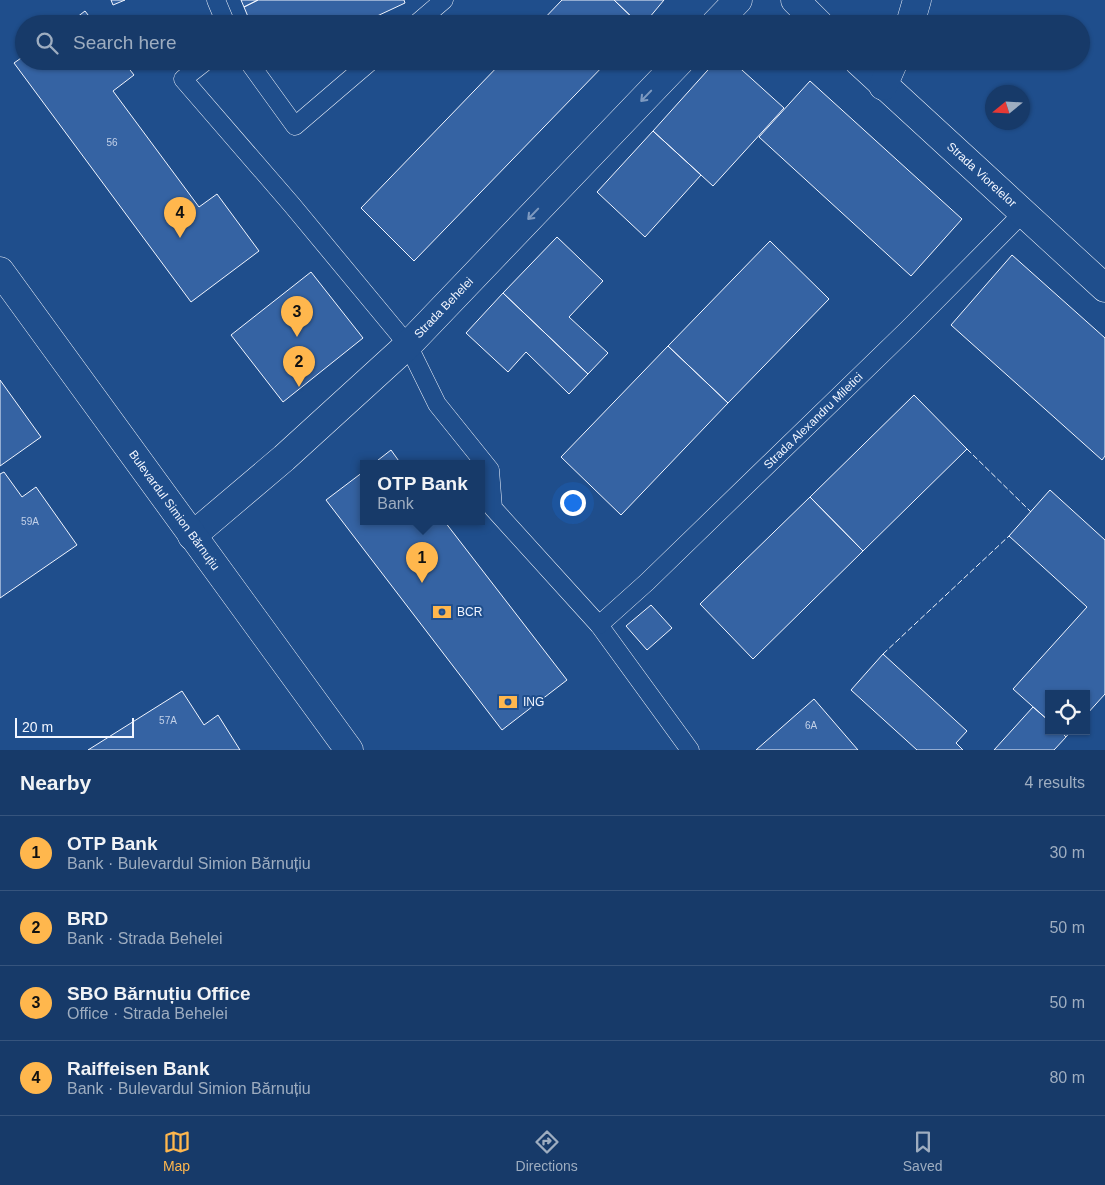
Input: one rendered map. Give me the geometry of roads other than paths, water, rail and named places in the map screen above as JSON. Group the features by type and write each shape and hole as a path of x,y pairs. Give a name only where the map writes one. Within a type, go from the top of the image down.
{"street":[{"path":"724,15 738,0"},
{"path":"794,0 810,15"},
{"path":"913,15 917,0"},
{"name":"Strada Behelei","path":"192,536 284,458 408,345 671,70"},
{"name":"Strada Viorelelor","path":"867,70 1105,288"},
{"path":"883,86 890,70"},
{"name":"Bulevardul Simion Bărnuțiu","path":"0,270 349,750"}],"lane":[{"path":"216,0 222,15"},
{"path":"426,15 444,0"},
{"path":"194,70 183,79 292,205 408,345 437,404 482,460"},
{"path":"255,70 295,126 361,70"},
{"name":"Strada Alexandru Miletici","path":"600,625 902,335 1023,212"},
{"path":"485,464 490,470 493,508 600,625 690,750"}],"place":[{"name":"Raiffeisen Bank","path":"180,238"},
{"name":"SBO Bărnuțiu Office","path":"297,337"},
{"name":"BRD","path":"299,387"},
{"name":"OTP Bank","path":"422,583"},
{"name":"BCR","path":"442,612"},
{"name":"ING","path":"508,702"}]}
